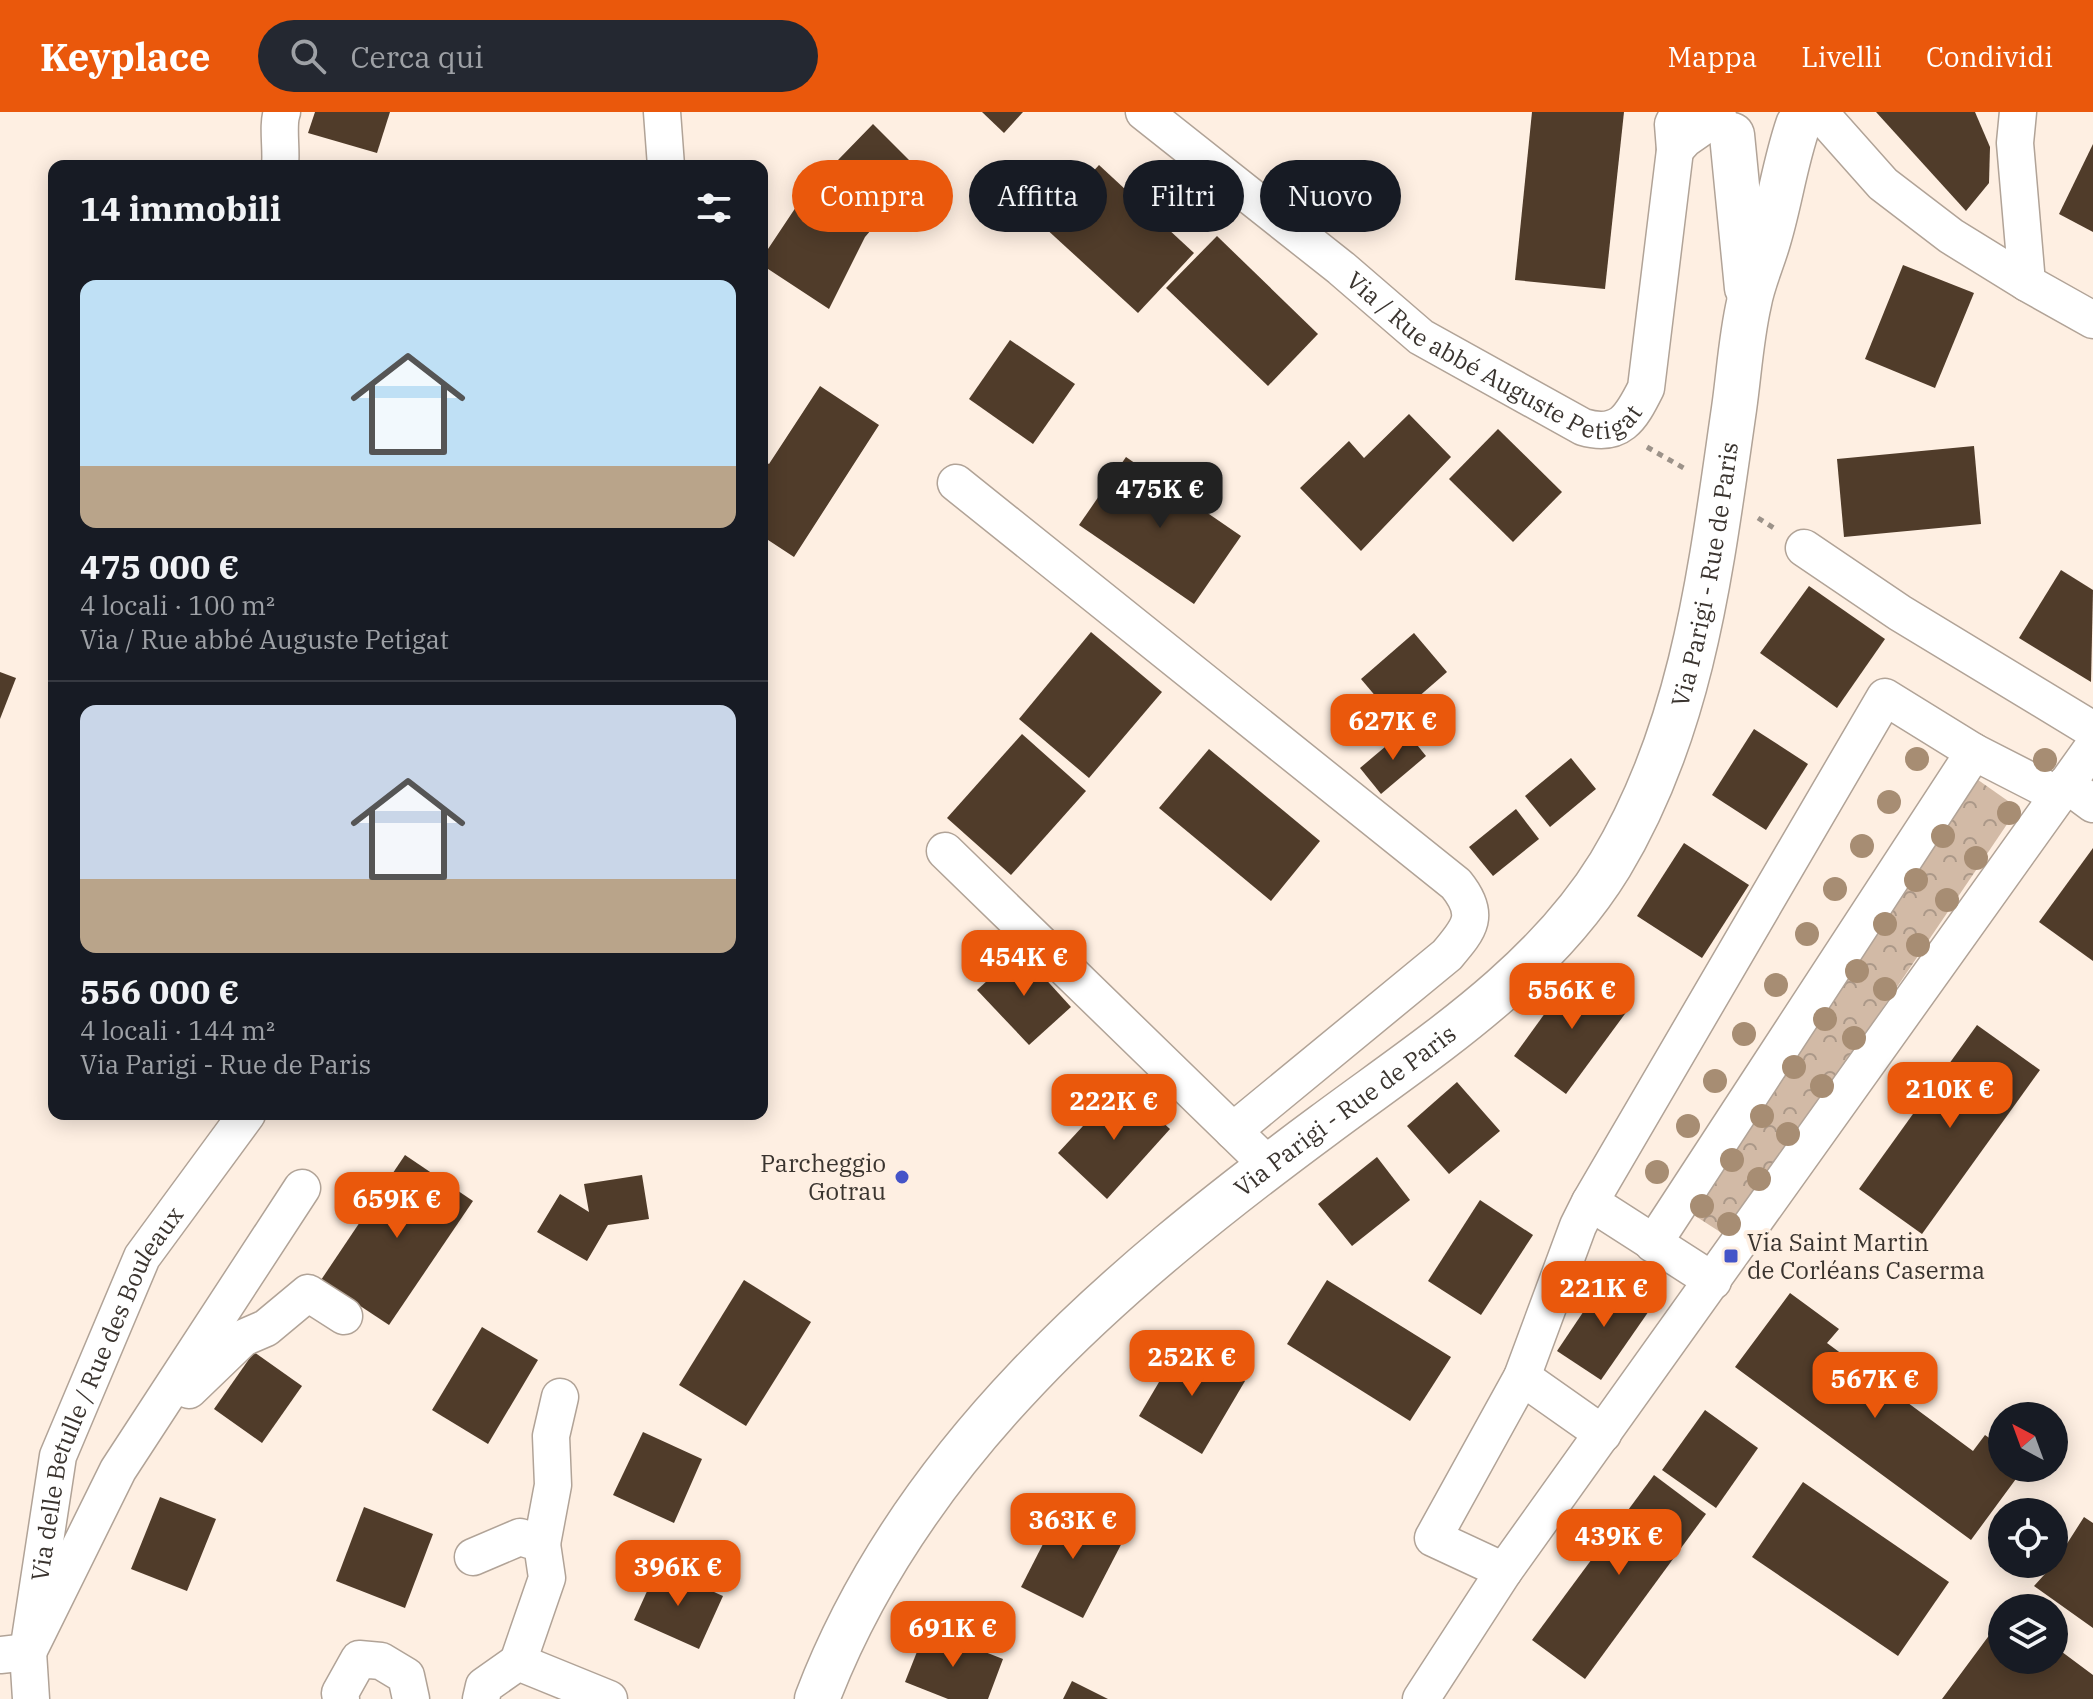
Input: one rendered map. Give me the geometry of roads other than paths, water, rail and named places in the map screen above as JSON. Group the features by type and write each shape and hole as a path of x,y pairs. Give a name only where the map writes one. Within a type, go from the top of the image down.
{"main road":[{"path":"1711,119 1760,142 1789,134 1808,116"},
{"name":"Via Parigi - Rue de Paris","path":"817,1699 857,1611 889,1553 936,1483 1015,1387 1089,1313 1269,1166 1442,1038 1495,994 1548,945 1608,867 1652,783 1694,660 1749,302 1770,235 1785,162 1808,116"},
{"name":"Via Parigi - Rue de Paris","path":"1711,119 1749,302"}],"street":[{"path":"280,160 282,112"},
{"path":"662,112 666,160"},
{"name":"Via / Rue abbé Auguste Petigat","path":"1144,112 1341,268 1421,337 1583,427 1600,432 1615,428 1629,419 1646,388 1675,150 1711,119"},
{"path":"2018,112 2015,143 2027,283"},
{"path":"1808,116 1883,184 1951,236 2093,320"},
{"path":"956,483 1456,884 1467,898 1472,912 1466,932 1447,955 1233,1131"},
{"path":"1804,548 1900,613 2093,730"},
{"path":"1504,1571 1433,1538 1522,1377 1584,1214 1885,697 1974,752 2072,794"},
{"path":"1421,1699 1504,1571 1713,1281 2072,794 2093,747"},
{"path":"1653,1244 1974,752"},
{"path":"945,851 1269,1166"},
{"name":"Via delle Betulle / Rue des Bouleaux","path":"31,1699 14,1654 58,1456 101,1347 142,1257 243,1120"},
{"path":"14,1654 118,1470 302,1188"},
{"path":"1584,1214 1653,1244 1713,1281"},
{"path":"146,1428 243,1338 266,1328 308,1293 344,1316"},
{"path":"1522,1377 1603,1434"},
{"path":"481,1699 484,1686 518,1662 547,1578 542,1544 553,1485 551,1436 560,1397"},
{"path":"473,1557 520,1537 542,1544"},
{"path":"341,1699 340,1693 359,1659 381,1661 406,1676 411,1699"},
{"path":"518,1662 609,1699"}],"place":[{"name":"Parcheggio Gotrau","path":"902,1177"},
{"name":"Via Saint Martin de Corléans Caserma","path":"1731,1256"}]}
